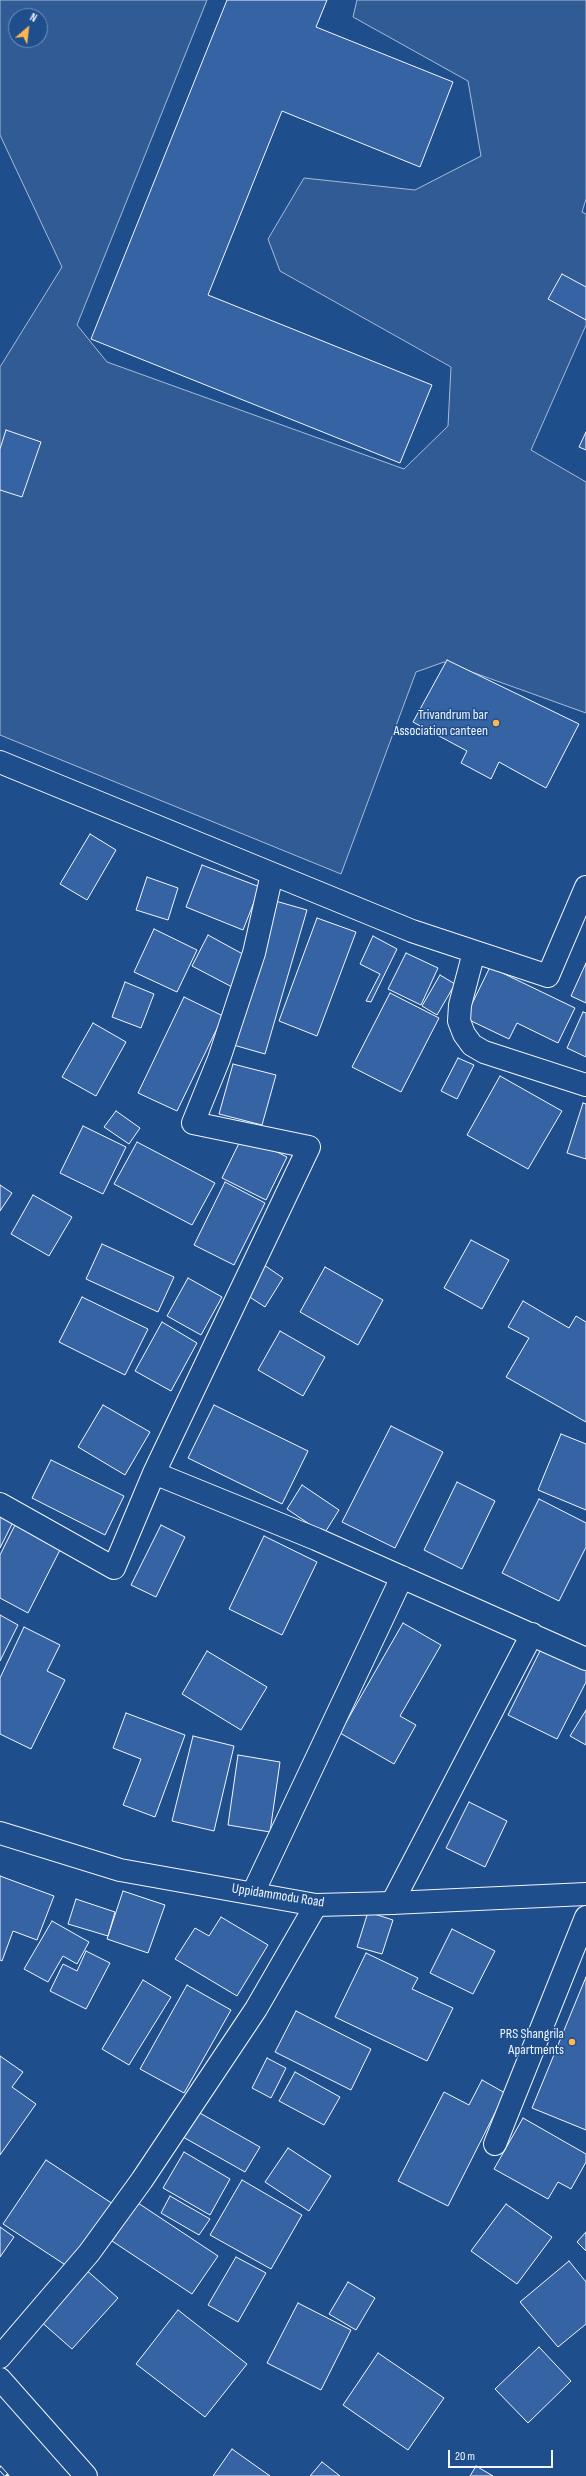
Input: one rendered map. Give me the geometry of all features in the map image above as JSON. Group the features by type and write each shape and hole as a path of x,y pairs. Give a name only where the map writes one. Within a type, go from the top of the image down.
{"street":[{"path":"0,762 412,931 548,976 586,887"},
{"path":"0,1504 114,1568 154,1473 309,1147 193,1123 219,1059 254,953 272,874"},
{"path":"474,952 460,1006 460,1021 464,1034 472,1045 484,1052 586,1085"},
{"path":"154,1473 402,1577 586,1659"},
{"path":"253,1893 402,1577"},
{"path":"392,1904 532,1634"},
{"name":"Uppidammodu Road","path":"0,1833 120,1870 316,1905 392,1904 586,1894"},
{"path":"0,2357 89,2253 142,2180 256,2010 316,1905"},
{"path":"495,2144 586,1918"},
{"path":"0,2379 86,2476"}],"shaded area":[{"path":"0,0 207,0 77,325 107,362 404,469 448,426 451,367 280,271 268,239 304,178 415,190 481,156 468,81 353,17 357,0 586,0 586,199 582,212 586,214 586,325 531,450 586,482 586,713 444,662 416,672 341,874 0,735 0,367 62,267 0,135"}],"building":[{"path":"227,0 327,0 316,27 453,82 420,167 282,111 208,295 432,385 400,463 91,339"},
{"path":"562,274 586,287 586,320 548,299"},
{"path":"6,430 41,442 22,497 0,490 0,449"},
{"path":"586,432 586,450 579,447"},
{"name":"Trivandrum bar Association canteen","path":"447,660 579,724 546,788 499,762 491,779 461,763 467,751 413,722"},
{"path":"90,834 116,850 87,900 60,884"},
{"path":"202,865 260,887 243,930 186,907"},
{"path":"147,877 178,888 168,920 136,910"},
{"path":"272,900 307,910 265,1054 230,1044"},
{"path":"317,918 356,932 317,1036 279,1021"},
{"path":"154,929 197,950 177,992 134,972"},
{"path":"208,935 250,958 234,988 192,966"},
{"path":"373,936 397,949 371,1002 366,1001 380,974 360,964"},
{"path":"406,953 438,968 421,1005 388,989"},
{"path":"586,963 586,1003 571,996"},
{"path":"490,967 575,1008 558,1043 517,1023 509,1039 465,1018"},
{"path":"440,975 455,984 437,1015 422,1006"},
{"path":"125,982 154,994 141,1028 112,1017"},
{"path":"390,993 439,1018 401,1092 352,1067"},
{"path":"184,997 223,1016 177,1111 138,1093"},
{"path":"583,1012 586,1013 586,1057 567,1048"},
{"path":"93,1023 126,1042 96,1096 62,1077"},
{"path":"458,1058 474,1065 457,1099 441,1091"},
{"path":"233,1064 276,1075 262,1125 219,1114"},
{"path":"500,1076 562,1111 528,1169 467,1135"},
{"path":"583,1103 586,1104 586,1159 567,1153"},
{"path":"116,1111 140,1128 129,1144 104,1127"},
{"path":"83,1126 126,1147 103,1194 60,1173"},
{"path":"243,1135 287,1157 266,1200 222,1178"},
{"path":"137,1142 215,1183 192,1225 114,1184"},
{"path":"225,1182 265,1203 234,1265 194,1245"},
{"path":"0,1185 12,1193 0,1211"},
{"path":"33,1195 72,1217 49,1256 11,1234"},
{"path":"471,1240 509,1260 482,1309 444,1288"},
{"path":"102,1244 174,1277 158,1312 86,1279"},
{"path":"264,1265 283,1278 265,1307 245,1294"},
{"path":"325,1267 383,1300 358,1345 300,1312"},
{"path":"188,1278 222,1297 201,1335 167,1316"},
{"path":"82,1297 148,1329 125,1375 59,1342"},
{"path":"523,1301 569,1328 576,1316 586,1322 586,1422 506,1377 529,1338 508,1327"},
{"path":"162,1322 197,1343 171,1391 135,1371"},
{"path":"280,1331 325,1357 303,1396 258,1370"},
{"path":"103,1405 150,1432 125,1475 78,1447"},
{"path":"214,1405 308,1451 282,1504 188,1458"},
{"path":"391,1426 443,1452 395,1548 342,1522"},
{"path":"561,1434 586,1444 586,1510 538,1490"},
{"path":"51,1460 124,1496 105,1535 32,1498"},
{"path":"457,1482 495,1501 462,1569 424,1550"},
{"path":"302,1485 339,1510 324,1534 287,1509"},
{"path":"539,1499 586,1523 586,1547 559,1601 502,1573"},
{"path":"0,1503 18,1512 0,1548"},
{"path":"21,1513 61,1548 28,1613 0,1598 0,1555"},
{"path":"161,1525 185,1537 156,1597 131,1585"},
{"path":"264,1536 317,1562 282,1635 229,1609"},
{"path":"0,1615 18,1625 0,1661"},
{"path":"403,1623 441,1645 400,1716 416,1725 394,1764 340,1733"},
{"path":"24,1627 60,1645 47,1671 65,1680 31,1749 0,1734 0,1678"},
{"path":"542,1647 586,1669 586,1682 557,1739 508,1715"},
{"path":"207,1651 267,1687 241,1730 182,1694"},
{"path":"586,1710 586,1745 570,1736"},
{"path":"126,1713 185,1735 155,1817 123,1805 141,1759 113,1748"},
{"path":"193,1736 234,1746 214,1831 172,1821"},
{"path":"238,1755 280,1762 270,1832 228,1825"},
{"path":"469,1802 507,1821 485,1867 446,1848"},
{"path":"0,1876 54,1896 37,1940 13,1931 2,1961 0,1960"},
{"path":"123,1891 165,1905 148,1953 107,1939"},
{"path":"76,1899 115,1912 108,1936 68,1924"},
{"path":"368,1912 393,1920 382,1954 357,1947"},
{"path":"221,1917 268,1945 237,1996 175,1959 195,1928 209,1936"},
{"path":"52,1921 89,1942 77,1964 63,1956 48,1982 24,1969"},
{"path":"452,1929 495,1951 473,1994 430,1973"},
{"path":"86,1951 110,1963 86,2009 50,1991 63,1964 77,1971"},
{"path":"366,1953 418,1978 412,1989 453,2008 427,2061 335,2017"},
{"name":"PRS Shangrila Apartments","path":"586,1977 586,2130 532,2108"},
{"path":"143,1980 171,1997 129,2065 102,2049"},
{"path":"187,1985 231,2010 184,2093 140,2069"},
{"path":"296,2011 371,2049 351,2090 275,2052"},
{"path":"0,2056 23,2072 12,2087 36,2104 0,2155"},
{"path":"267,2058 286,2068 271,2098 252,2088"},
{"path":"295,2072 340,2097 324,2125 279,2101"},
{"path":"482,2080 505,2093 448,2206 398,2181 444,2092 469,2105"},
{"path":"198,2112 260,2147 245,2172 183,2137"},
{"path":"523,2118 586,2154 586,2162 571,2189 558,2182 548,2199 494,2169"},
{"path":"288,2148 331,2176 309,2211 265,2182"},
{"path":"184,2152 230,2179 210,2215 163,2188"},
{"path":"46,2160 113,2204 70,2268 3,2224"},
{"path":"242,2180 302,2215 271,2269 210,2235"},
{"path":"170,2196 210,2219 199,2235 161,2213"},
{"path":"138,2203 218,2256 192,2294 112,2241"},
{"path":"506,2204 552,2237 517,2284 471,2251"},
{"path":"0,2227 14,2237 0,2257"},
{"path":"586,2232 586,2251 577,2242"},
{"path":"236,2257 266,2273 238,2322 208,2305"},
{"path":"569,2261 586,2282 586,2324 558,2347 520,2302"},
{"path":"84,2268 118,2298 72,2349 38,2319"},
{"path":"348,2282 375,2298 356,2330 329,2314"},
{"path":"298,2303 351,2330 321,2390 267,2363"},
{"path":"178,2310 247,2364 205,2417 136,2364"},
{"path":"539,2347 571,2381 528,2423 495,2389"},
{"path":"378,2353 444,2398 408,2450 343,2405"},
{"path":"232,2449 270,2476 213,2476"},
{"path":"322,2462 340,2476 310,2476"},
{"path":"476,2466 493,2476 470,2476"}],"railway":[{"path":"0,2468 7,2476"}],"place":[{"name":"Trivandrum bar Association canteen","path":"496,723"},
{"name":"PRS Shangrila Apartments","path":"572,2042"}]}
